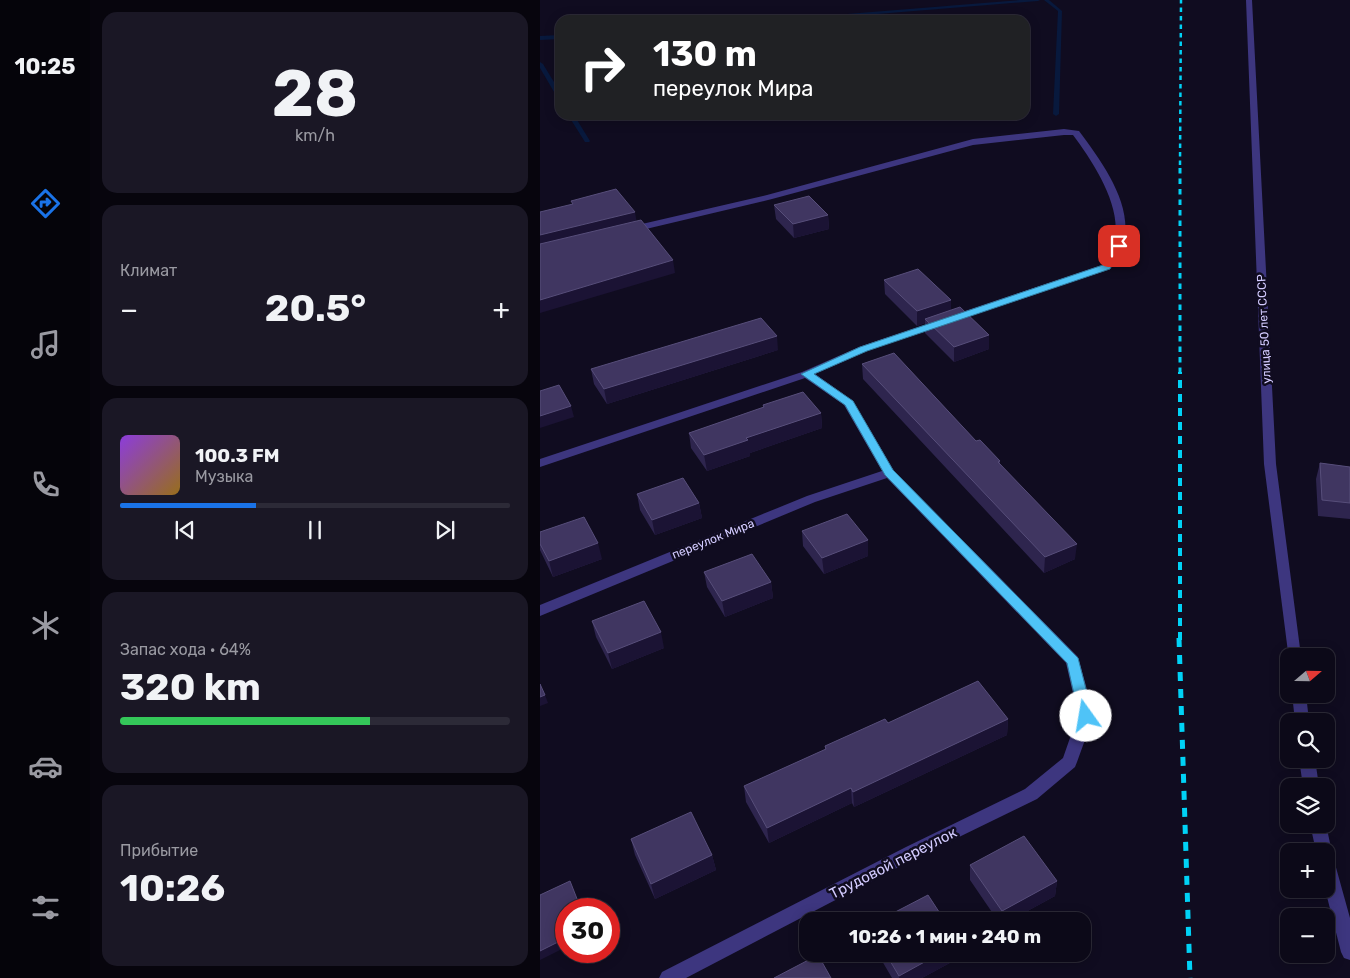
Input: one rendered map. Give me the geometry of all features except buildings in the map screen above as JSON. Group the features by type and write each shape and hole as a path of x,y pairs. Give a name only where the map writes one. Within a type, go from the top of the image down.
{"street":[{"name":"улица 50 лет СССР","path":"1249,0 1270,464 1293,648"},
{"path":"540,463 806,374 864,349 1106,267 1119,246 1121,224 1110,187 1098,164 1076,133 1064,132 973,142 768,197 616,233"},
{"path":"806,374 822,382 849,403 889,472"},
{"name":"переулок Мира","path":"540,611 810,499 889,472"},
{"name":"Трудовой переулок","path":"668,978 912,852 1031,794 1069,762 1086,716 1073,661 889,472"},
{"path":"1335,893 1350,952"}],"waterway":[{"path":"848,15 1038,0"},
{"path":"1046,0 1060,11 1056,114"},
{"path":"540,38 555,37"},
{"path":"540,64 555,89"},
{"path":"574,120 587,141"}],"railway":[{"path":"1180,165 1181,0"},
{"path":"1180,165 1180,640"},
{"path":"1179,638 1190,978"}],"route":[{"path":"1086,716 1073,661 889,472 849,403 822,382 806,374 864,349 1106,267 1119,246"}]}
